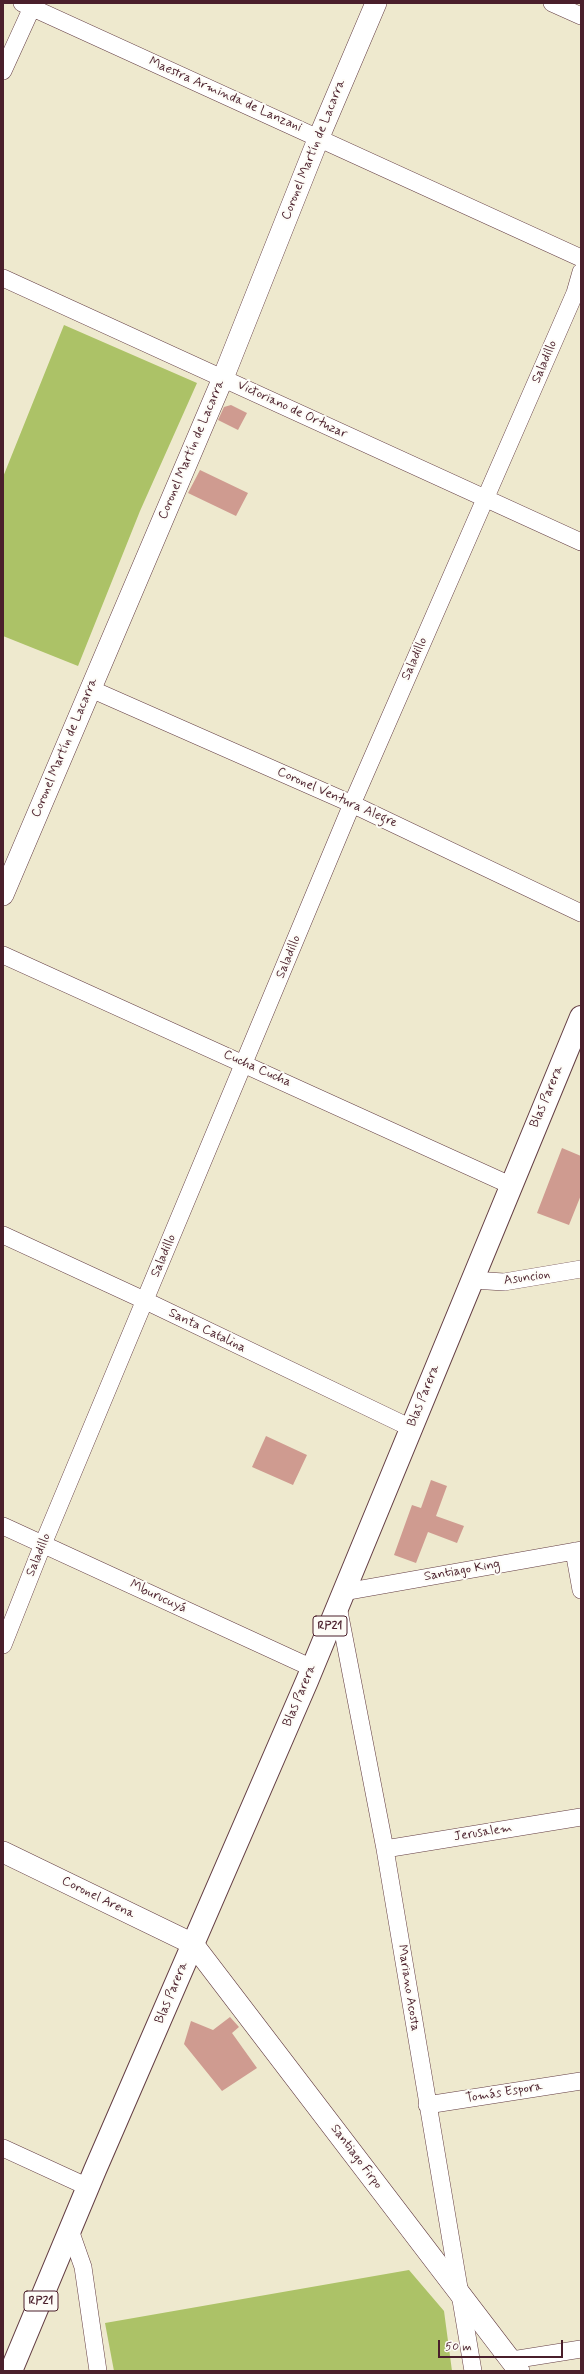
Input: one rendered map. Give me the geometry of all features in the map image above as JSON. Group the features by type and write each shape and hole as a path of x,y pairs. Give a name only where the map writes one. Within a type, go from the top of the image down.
{"main road":[{"name":"Blas Parera","path":"11,2371 88,2187 312,1668 510,1185 581,1017"}],"street":[{"name":"Coronel Martín de Lacarra","path":"3,895 223,378 319,137 376,3"},
{"path":"552,3 581,16"},
{"name":"Maestra Arminda de Lanzani","path":"29,5 581,258"},
{"path":"3,71 29,5"},
{"name":"Saladillo","path":"3,1645 43,1544 245,1064 352,804 578,294 581,272"},
{"name":"Victoriano de Ortuzar","path":"3,278 581,542"},
{"name":"Coronel Ventura Alegre","path":"91,689 352,804 581,913"},
{"name":"Cucha Cucha","path":"3,955 510,1185"},
{"name":"Santa Catalina","path":"3,1235 146,1301 410,1428"},
{"name":"Asuncion","path":"472,1280 504,1282 581,1269"},
{"name":"Mburucuyá","path":"3,1526 312,1668"},
{"path":"577,1550 581,1590"},
{"name":"Santiago King","path":"341,1599 577,1550"},
{"name":"Mariano Acosta","path":"341,1599 385,1849 473,2371"},
{"name":"Jerusalem","path":"385,1849 581,1817"},
{"name":"Coronel Arena","path":"3,1852 193,1944"},
{"name":"Santiago Firpo","path":"193,1944 515,2366"},
{"name":"Tomás Espora","path":"427,2105 581,2081"},
{"path":"3,2148 88,2187"},
{"path":"70,2230 83,2267 98,2371"},
{"path":"515,2366 581,2348"}],"green space":[{"path":"64,325 197,383 140,511 78,666 3,636 3,477"},
{"path":"409,2270 444,2311 452,2371 114,2371 105,2323"}],"building":[{"path":"231,405 247,413 238,430 218,420 224,407"},
{"path":"200,470 248,493 236,516 188,493"},
{"path":"562,1148 581,1156 581,1195 569,1225 537,1213"},
{"path":"266,1436 307,1455 293,1485 252,1467"},
{"path":"431,1480 447,1486 436,1516 464,1526 457,1543 428,1532 416,1563 394,1555 412,1505 421,1508"},
{"path":"230,2017 239,2027 232,2033 257,2068 222,2091 184,2044 191,2021 213,2030"}]}
